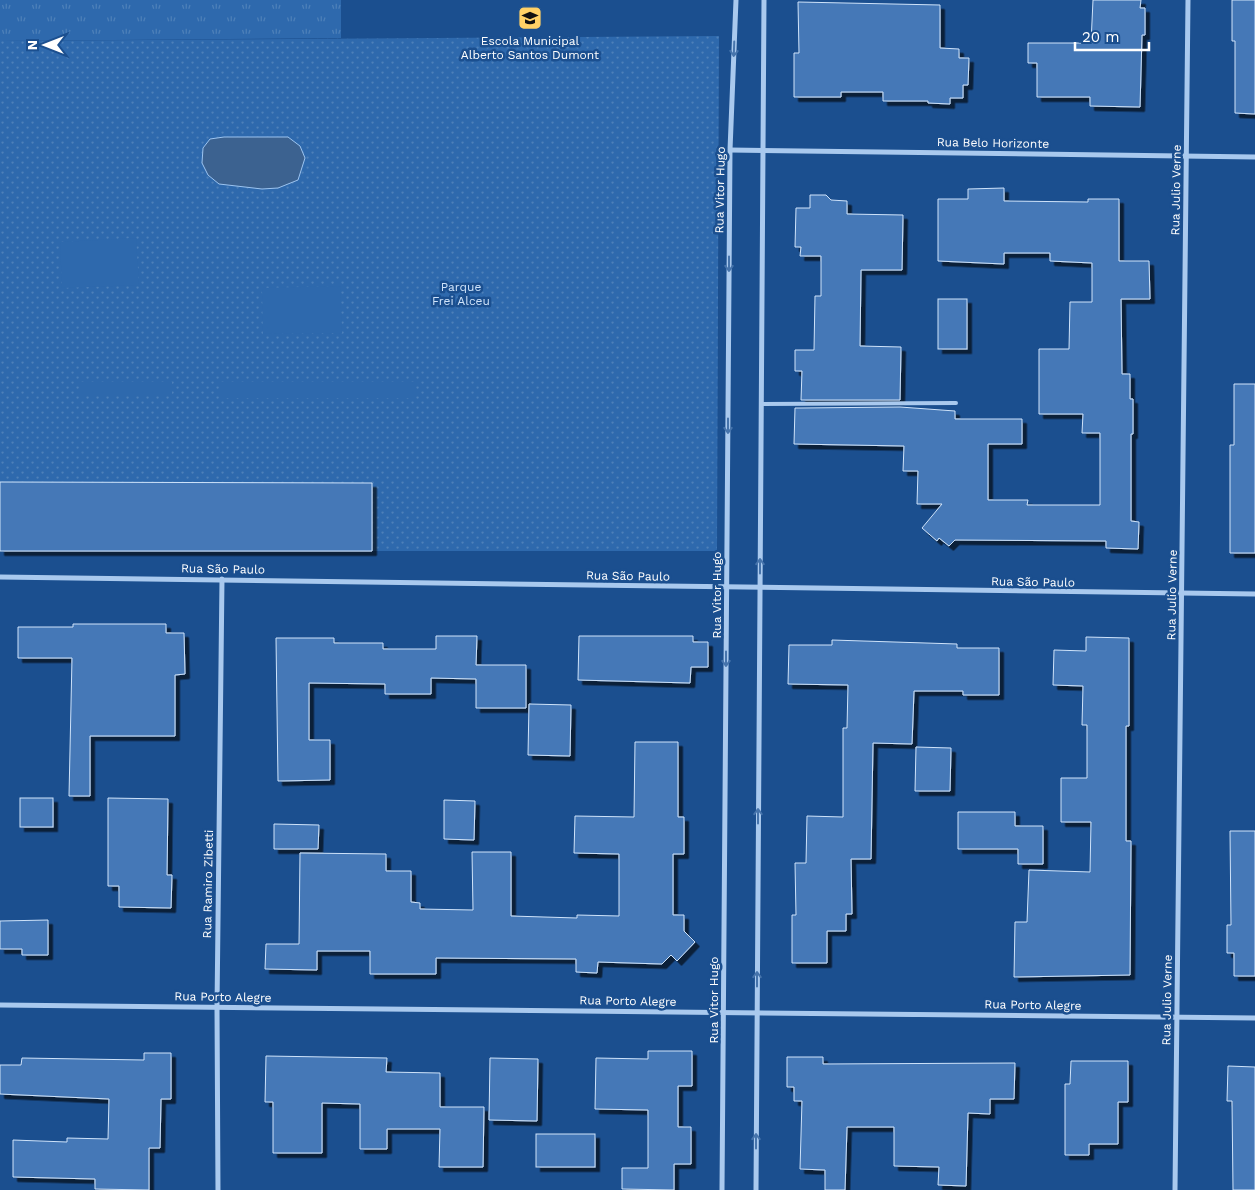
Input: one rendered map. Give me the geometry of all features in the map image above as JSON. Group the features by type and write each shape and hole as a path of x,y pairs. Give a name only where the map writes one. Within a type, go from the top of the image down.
{"street":[{"name":"Rua Vitor Hugo","path":"722,1190 730,150 736,0"},
{"path":"756,1190 764,0"},
{"name":"Rua Julio Verne","path":"1175,1190 1188,0"},
{"name":"Rua Belo Horizonte","path":"730,150 1255,156"},
{"name":"Rua São Paulo","path":"0,577 222,579 760,589 1255,594"},
{"name":"Rua Ramiro Zibetti","path":"218,1190 217,1007 222,579"},
{"name":"Rua Porto Alegre","path":"0,1005 1255,1018"}],"lane":[{"path":"761,404 956,403"}],"green space":[{"path":"0,0 341,0 341,38 0,41"},
{"name":"Parque Frei Alceu","path":"719,36 717,551 0,551 0,41"},
{"path":"136,238 139,285 62,288 60,242"},
{"path":"340,286 342,333 263,334 262,288"},
{"path":"79,382 172,382 172,396 79,396"},
{"path":"219,382 415,382 415,398 219,398"}],"shaded area":[{"path":"224,137 288,137 300,146 305,158 298,180 278,188 262,189 219,184 208,175 202,163 203,148 210,139"}],"building":[{"path":"1093,0 1141,0 1140,8 1145,8 1145,35 1142,35 1140,107 1090,106 1090,97 1037,97 1037,63 1028,63 1028,43 1091,43"},
{"path":"1232,0 1255,0 1255,114 1235,113 1235,41 1232,41"},
{"path":"798,2 940,5 940,48 959,49 959,58 969,58 968,85 963,85 963,98 950,98 950,104 928,103 928,101 883,101 883,92 841,92 841,97 794,97 794,53 799,53"},
{"path":"1004,188 1004,201 1088,202 1088,199 1119,199 1119,261 1149,261 1150,299 1121,299 1122,374 1130,374 1130,399 1133,399 1131,521 1139,522 1138,549 1106,548 1106,541 955,540 949,546 939,538 937,541 922,528 942,504 917,504 918,471 903,471 904,446 794,444 795,408 900,407 955,411 955,419 1022,419 1022,444 988,444 988,500 1028,500 1027,505 1100,505 1100,433 1082,433 1083,414 1039,414 1039,349 1069,349 1070,302 1092,302 1092,263 1050,261 1050,253 1004,253 1004,264 938,261 938,199 968,199 968,189"},
{"path":"810,195 826,195 831,200 847,201 847,214 903,215 902,270 861,270 860,346 901,347 900,400 801,400 802,371 795,371 795,350 814,350 815,296 821,296 821,256 800,256 801,247 795,247 796,208 810,208"},
{"path":"938,299 967,299 967,349 938,349"},
{"path":"1234,384 1255,384 1255,553 1230,553 1230,445 1234,445"},
{"path":"0,482 372,483 372,551 0,551"},
{"path":"73,624 166,624 166,633 184,633 185,674 175,675 175,736 90,736 90,796 69,796 72,658 18,658 18,627 73,627"},
{"path":"436,636 477,636 476,665 526,665 526,708 476,708 476,679 431,678 431,694 385,694 385,684 309,683 309,740 330,740 330,780 278,781 276,638 334,638 334,643 383,643 383,649 436,649"},
{"path":"579,636 693,636 693,642 708,642 708,667 691,667 690,683 578,680"},
{"path":"1086,637 1129,638 1129,726 1126,726 1126,841 1131,841 1130,975 1014,977 1015,922 1027,922 1029,870 1090,872 1091,822 1061,822 1061,778 1087,778 1087,725 1082,725 1083,686 1053,685 1054,650 1086,651"},
{"path":"832,640 957,644 957,648 999,648 999,695 963,695 963,691 914,691 912,744 873,743 871,859 851,859 852,914 846,914 846,931 827,931 827,963 792,963 792,915 796,915 795,863 806,863 807,816 843,817 843,728 847,728 848,685 788,684 789,645 832,645"},
{"path":"529,704 571,705 570,756 528,755"},
{"path":"635,742 678,742 678,817 684,817 684,854 673,854 673,915 684,915 684,931 695,942 677,961 671,955 662,964 598,962 597,973 576,972 576,959 436,958 436,974 370,974 370,951 317,951 317,970 265,969 266,944 299,944 300,853 386,854 386,871 411,871 411,902 420,903 420,909 473,910 472,852 511,852 511,916 577,918 577,915 619,916 619,854 574,853 575,816 634,817"},
{"path":"916,747 951,748 950,791 915,791"},
{"path":"20,798 53,798 53,827 20,827"},
{"path":"108,798 168,799 167,875 172,875 171,908 119,907 119,886 108,886"},
{"path":"444,800 475,801 474,840 444,839"},
{"path":"958,812 1015,812 1015,826 1043,826 1043,864 1018,864 1018,849 958,849"},
{"path":"274,824 319,825 318,849 274,849"},
{"path":"1230,831 1255,831 1255,976 1234,976 1234,953 1227,953 1227,925 1231,925"},
{"path":"48,920 48,955 22,955 22,949 0,949 0,921"},
{"path":"648,1051 692,1051 692,1086 678,1086 678,1127 691,1127 691,1164 674,1164 674,1190 622,1189 622,1168 648,1168 648,1110 595,1109 596,1058 648,1059"},
{"path":"144,1053 171,1053 171,1099 161,1099 160,1148 149,1148 149,1190 95,1189 95,1179 13,1177 13,1140 67,1142 67,1138 108,1139 109,1099 0,1094 0,1065 21,1065 22,1058 144,1060"},
{"path":"266,1056 387,1058 386,1072 440,1073 440,1107 484,1107 483,1167 439,1167 440,1129 387,1129 387,1149 360,1149 360,1104 322,1103 322,1153 273,1153 273,1102 265,1102"},
{"path":"787,1057 823,1057 823,1064 1015,1063 1014,1099 990,1099 990,1114 968,1113 966,1186 938,1185 939,1167 894,1166 894,1127 847,1127 845,1190 825,1190 825,1170 800,1169 802,1101 794,1101 794,1087 787,1087"},
{"path":"490,1058 538,1059 537,1121 489,1120"},
{"path":"1071,1061 1128,1061 1128,1102 1118,1102 1118,1144 1089,1144 1089,1155 1065,1155 1065,1084 1070,1084"},
{"path":"1228,1066 1255,1067 1255,1190 1233,1190 1232,1101 1227,1101"},
{"path":"536,1134 595,1134 595,1167 536,1167"}],"place":[{"name":"Escola Municipal Alberto Santos Dumont","path":"530,18"}]}
